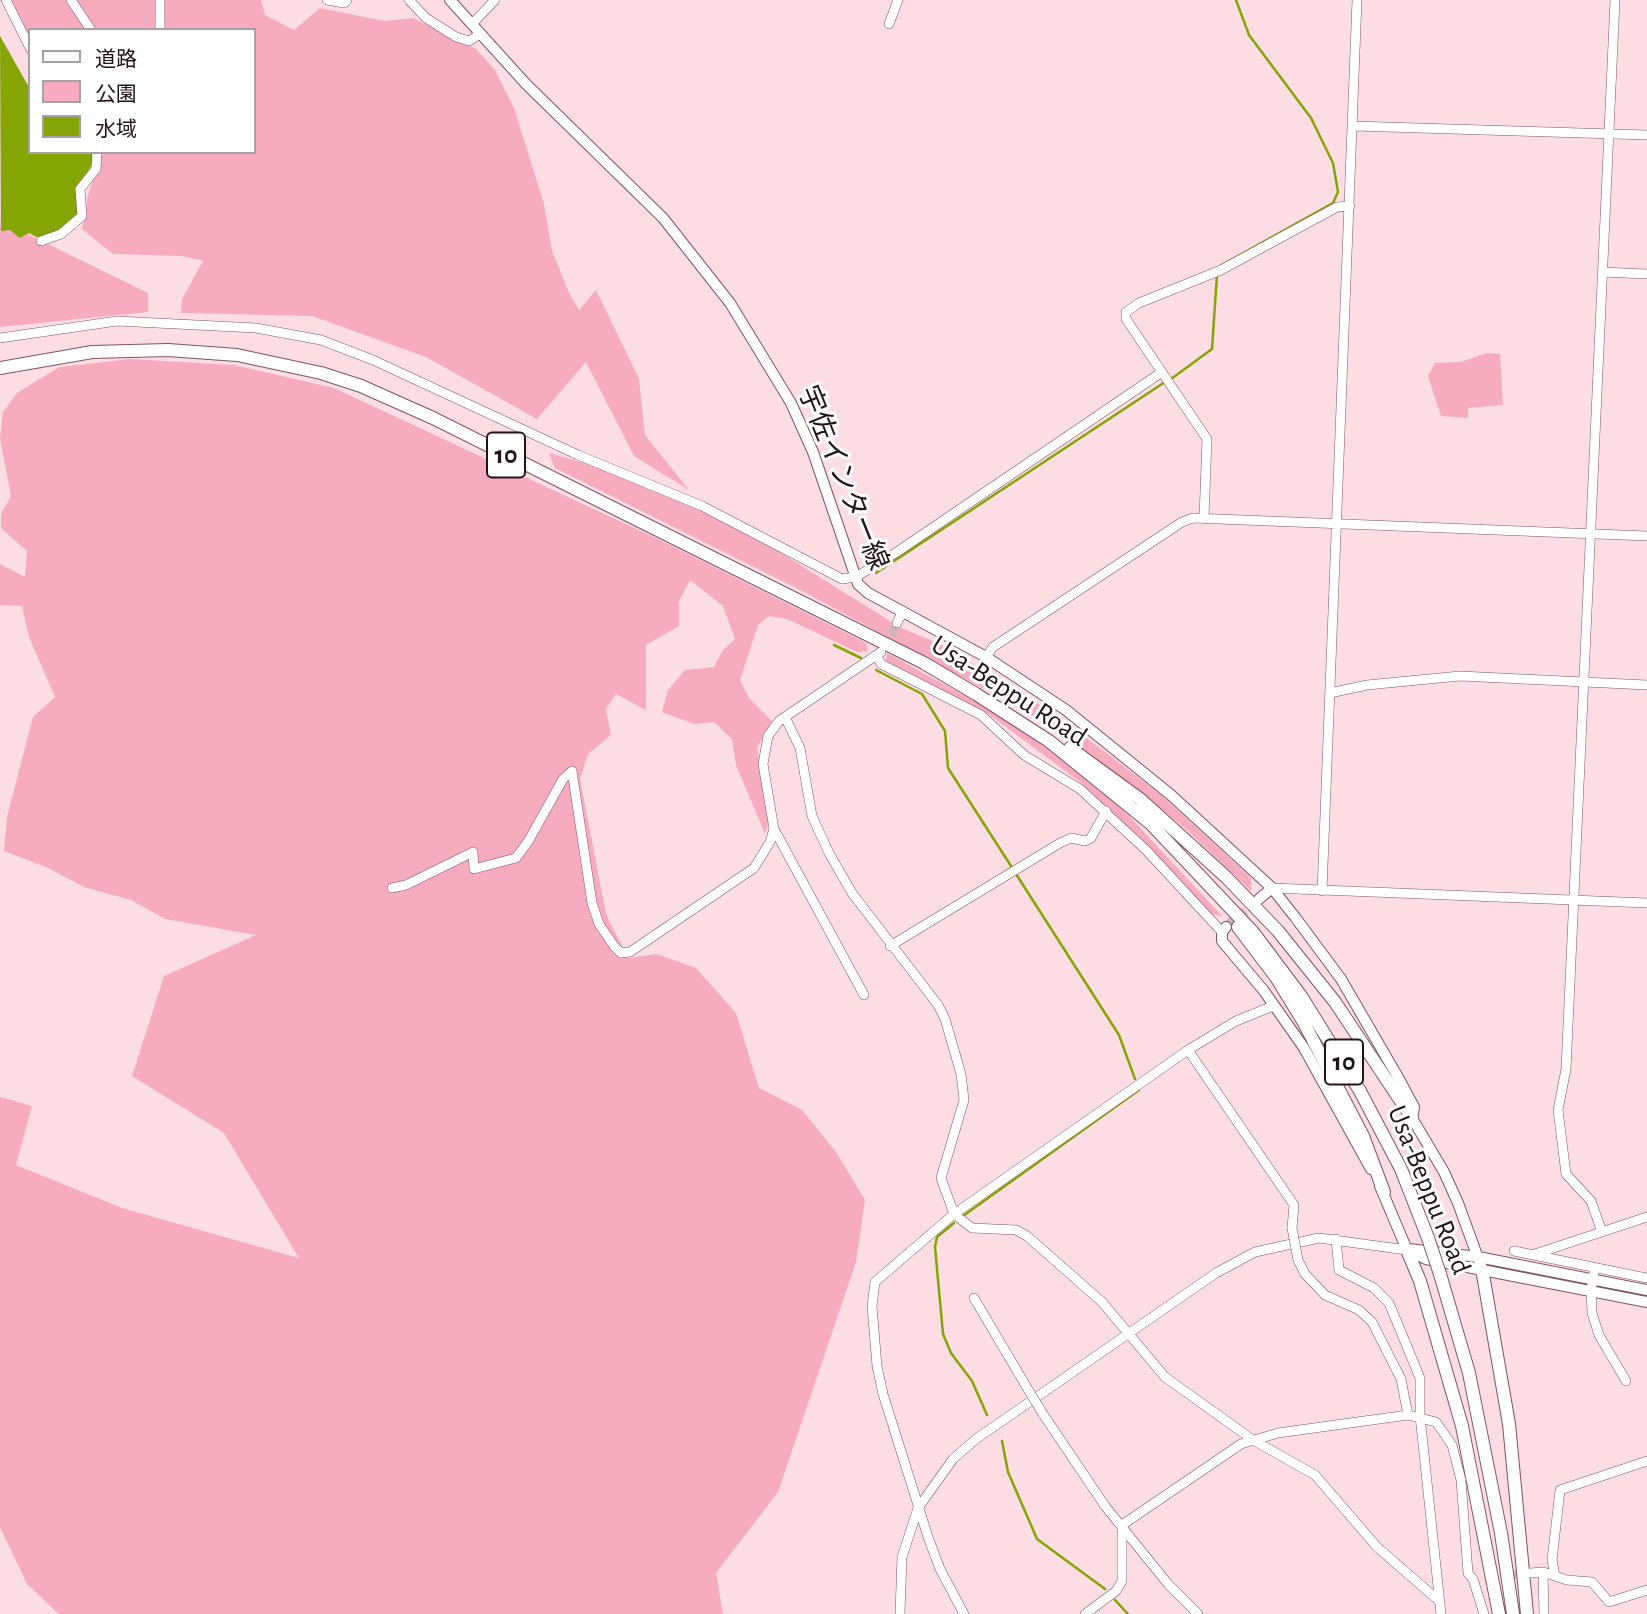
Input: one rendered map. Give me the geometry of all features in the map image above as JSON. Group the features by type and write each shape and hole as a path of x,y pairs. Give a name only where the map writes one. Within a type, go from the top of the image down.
{"highway":[{"name":"Usa-Beppu Road","path":"0,368 65,356 129,350 225,354 284,364 361,386 433,418 924,663 1049,741 1140,815 1229,905 1301,996 1344,1063 1401,1169 1428,1238 1469,1373 1501,1533 1513,1614"},
{"path":"0,362 65,356"},
{"path":"0,374 65,356"},
{"path":"976,694 1003,705 1090,761 1140,799 1226,877 1316,977 1391,1082 1412,1118"},
{"path":"1229,905 1236,925 1276,977 1319,1050 1363,1136 1384,1192"},
{"path":"1406,1250 1424,1293 1462,1426 1499,1614"},
{"path":"1480,1263 1509,1424 1527,1614"}],"main road":[{"name":"宇佐インター線","path":"450,0 545,104 663,218 730,303 792,403 827,487 858,584 868,593 986,657 1066,710 1128,758 1272,888 1341,979 1414,1107 1412,1118 1444,1172 1480,1263"},
{"path":"1259,899 1272,888"},
{"path":"1224,930 1223,941 1304,1048 1384,1192 1406,1250 1426,1259 1480,1263 1592,1285 1647,1290"},
{"path":"1592,1285 1647,1302"}],"street":[{"path":"6,0 28,44"},
{"path":"71,0 90,28"},
{"path":"160,0 160,28"},
{"path":"327,0 344,3 347,0"},
{"path":"408,0 426,18 456,37 469,41 480,34"},
{"path":"472,24 495,0"},
{"path":"889,24 898,0"},
{"path":"1322,891 1357,0"},
{"path":"1602,1232 1591,1201 1566,1174 1558,1110 1565,1077 1615,0"},
{"path":"1353,126 1647,135"},
{"path":"41,241 61,234 82,216 80,189 96,169 97,154"},
{"path":"1204,518 1207,439 1126,317 1128,309 1221,270 1337,207 1350,206"},
{"path":"1602,272 1647,274"},
{"path":"0,338 128,321 256,328 321,340 373,360 578,456 702,506 842,579 856,577 1162,372"},
{"path":"986,657 993,647 1182,522 1204,518 1647,536"},
{"path":"897,623 902,611"},
{"path":"864,995 774,829 762,752 773,727 879,654 881,664 981,715 1024,755 1080,789 1107,811 1224,930"},
{"path":"1330,693 1367,685 1460,676 1647,685"},
{"path":"785,717 800,748 808,801 838,869 890,946 939,1005 961,1074 964,1100 962,1116 941,1178 954,1214 972,1228 1016,1230 1027,1236 1102,1302 1165,1377 1253,1440 1315,1475 1377,1547 1438,1600"},
{"path":"392,888 406,885 473,852 474,869 516,858 529,841 563,779 572,771 586,870 599,924 621,953 631,952 747,875 766,852 774,829"},
{"path":"890,946 1060,843 1071,838 1086,841 1091,838 1107,811"},
{"path":"1272,888 1647,903"},
{"path":"964,1614 940,1569 918,1508 877,1366 872,1292 875,1282 954,1214 1188,1051 1236,1021 1273,1006"},
{"path":"1188,1051 1294,1205 1293,1228 1298,1260 1305,1274 1325,1294 1359,1310 1372,1322 1401,1379 1408,1415"},
{"path":"1534,1255 1647,1217"},
{"path":"1336,1239 1339,1270 1381,1294 1396,1314 1420,1378 1420,1416 1441,1614"},
{"path":"900,1614 902,1557 918,1508 934,1481 968,1446 1216,1273 1247,1256 1298,1240 1336,1239 1406,1250"},
{"path":"1514,1251 1647,1278"},
{"path":"1595,1268 1592,1313 1599,1335 1626,1381"},
{"path":"974,1298 1078,1469 1168,1584 1198,1614"},
{"path":"1122,1525 1182,1482 1253,1440 1278,1433 1408,1415 1420,1416 1436,1422 1452,1445 1464,1504 1468,1573 1473,1579 1484,1614"},
{"path":"1555,1576 1552,1560 1560,1490 1647,1461"},
{"path":"1084,1614 1116,1591 1122,1581 1122,1525"},
{"path":"1543,1572 1544,1614"},
{"path":"1530,1573 1543,1572 1592,1582 1609,1602 1647,1590"},
{"path":"1473,1579 1486,1578"}],"green space":[{"path":"0,0 261,0 265,15 294,30 320,8 384,21 413,18 476,49 495,70 514,108 544,204 552,251 570,295 579,310 596,290 639,379 645,435 689,490 634,456 586,362 537,419 426,357 312,316 181,313 182,299 203,261 182,256 113,254 82,229 88,195 101,154 256,154 256,28 28,28 28,57 12,17"},
{"path":"0,219 1,230 13,227 148,293 148,312 0,327"},
{"path":"1487,353 1500,354 1503,405 1468,408 1468,418 1441,416 1428,376 1435,363 1461,362"},
{"path":"130,359 234,365 334,388 658,539 866,643 868,651 857,652 787,619 769,616 758,625 740,680 749,698 772,721 757,748 769,821 765,834 736,765 732,739 714,722 694,724 662,712 668,690 685,670 714,667 723,650 735,639 723,606 690,580 679,601 679,626 646,645 646,710 616,694 606,709 611,735 588,754 580,779 606,914 628,958 657,954 696,968 736,1013 759,1088 802,1110 836,1152 865,1200 856,1262 778,1492 716,1573 723,1614 59,1614 27,1584 0,1527 0,1097 32,1106 16,1165 122,1208 299,1258 224,1133 132,1076 164,976 256,935 165,919 131,900 84,887 46,867 4,851 7,817 33,717 55,697 29,637 22,606 0,605 0,564 25,577 27,551 1,528 1,514 11,496 0,438 3,412 17,393 59,367"},
{"path":"549,453 653,482 762,541 901,628 940,644 1055,714 1160,794 1251,878 1251,891 1186,829 1120,777 1025,711 802,591 555,468"},
{"path":"887,653 1000,715 1092,781 1131,818 1222,916 1211,914 1151,850 1080,782 990,715 886,661"}],"water":[{"path":"0,36 28,85 28,154 94,154 91,166 76,191 78,216 56,235 36,237 29,233 20,238 10,230 1,231"}],"waterway":[{"path":"1220,266 1333,203 1338,192 1333,163 1311,118 1249,35 1236,0"},
{"path":"1171,379 1212,349 1217,275"},
{"path":"876,573 1165,382"},
{"path":"834,645 861,658"},
{"path":"876,670 922,694 945,731 948,768 1011,866"},
{"path":"1016,874 1119,1035 1135,1079"},
{"path":"963,1216 1139,1090"},
{"path":"954,1223 937,1237 935,1247 943,1334 951,1353 972,1381 987,1415"},
{"path":"1002,1441 1008,1472 1037,1539 1105,1589"},
{"path":"1115,1600 1128,1614"}],"tunnel":[{"path":"884,647 897,623"},
{"path":"1226,927 1259,900"},
{"path":"1487,1578 1529,1573"}]}
